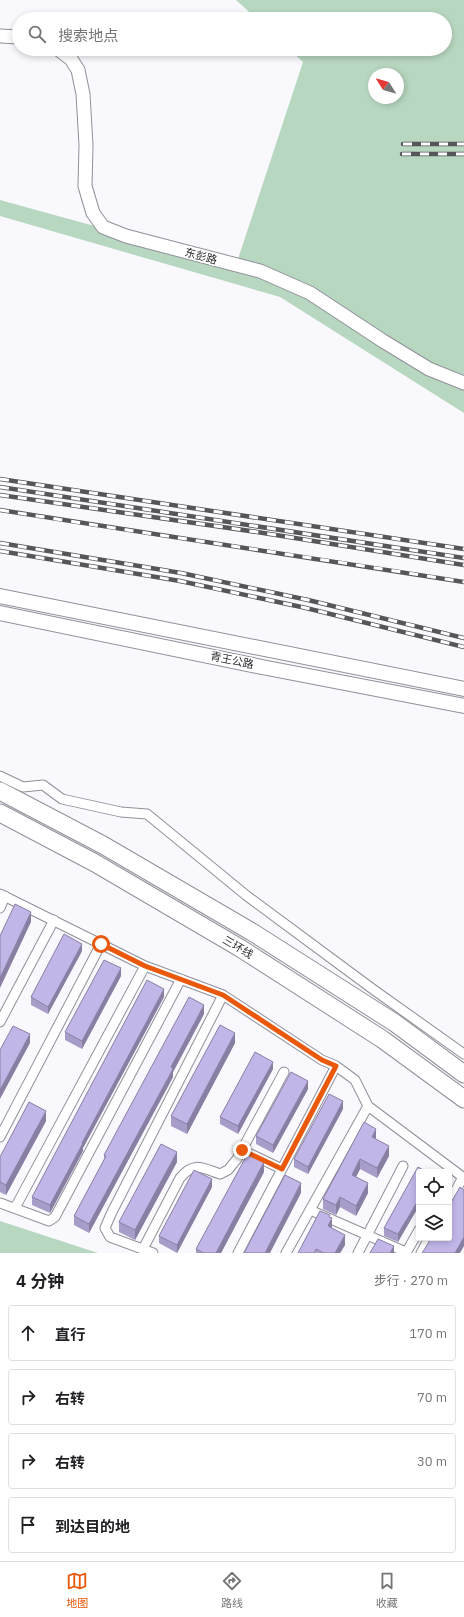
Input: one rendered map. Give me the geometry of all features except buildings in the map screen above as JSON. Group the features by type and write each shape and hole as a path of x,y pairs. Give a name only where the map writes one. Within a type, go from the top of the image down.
{"highway":[{"name":"三环线","path":"0,791 103,845 252,932 395,1023 464,1074"},
{"name":"三环线","path":"0,813 95,864 240,948 382,1039 464,1099"}],"main road":[{"name":"青王公路","path":"0,596 464,689"},
{"name":"青王公路","path":"0,613 267,668 464,706"}],"street":[{"path":"0,36 12,37"},
{"name":"东彭路","path":"67,56 71,59 78,70 83,94 86,146 85,186 93,212 103,227 126,236 260,271 310,293 429,369 464,383"},
{"path":"0,776 23,787 43,785 62,799 122,812 147,814 247,896 374,990 464,1054"},
{"path":"0,908 3,895 145,966 223,995 322,1060 336,1066 355,1080 368,1106 446,1169"},
{"path":"0,1022 54,920"},
{"path":"0,1137 101,944"},
{"path":"15,1208 145,966"},
{"path":"0,1203 49,1221 56,1217 181,979"},
{"path":"153,1253 110,1237 105,1228 223,995"},
{"path":"238,1253 336,1066"},
{"path":"143,1249 180,1178 187,1169 198,1167 220,1174 228,1170 242,1150 284,1072"},
{"path":"286,1253 368,1106"},
{"path":"242,1150 282,1169"},
{"path":"358,1253 403,1166"},
{"path":"452,1173 464,1177 452,1198"},
{"path":"310,1210 406,1253 416,1235"},
{"path":"421,1253 428,1241"}],"green space":[{"path":"236,0 464,0 464,413 280,297 0,216 0,200 236,265 303,62 297,56 452,56 452,12 249,12"},
{"path":"0,1221 98,1253 0,1253"}],"railway":[{"path":"403,144 464,144"},
{"path":"402,154 464,154"},
{"path":"0,479 464,549"},
{"path":"0,487 464,558"},
{"path":"0,495 257,532 464,565"},
{"path":"0,510 464,582"},
{"path":"0,543 181,573 308,600 464,638"},
{"path":"0,551 180,581 306,608 464,647"}],"route":[{"path":"101,944 145,966 223,995 322,1060 336,1066 282,1169 242,1150"}]}
